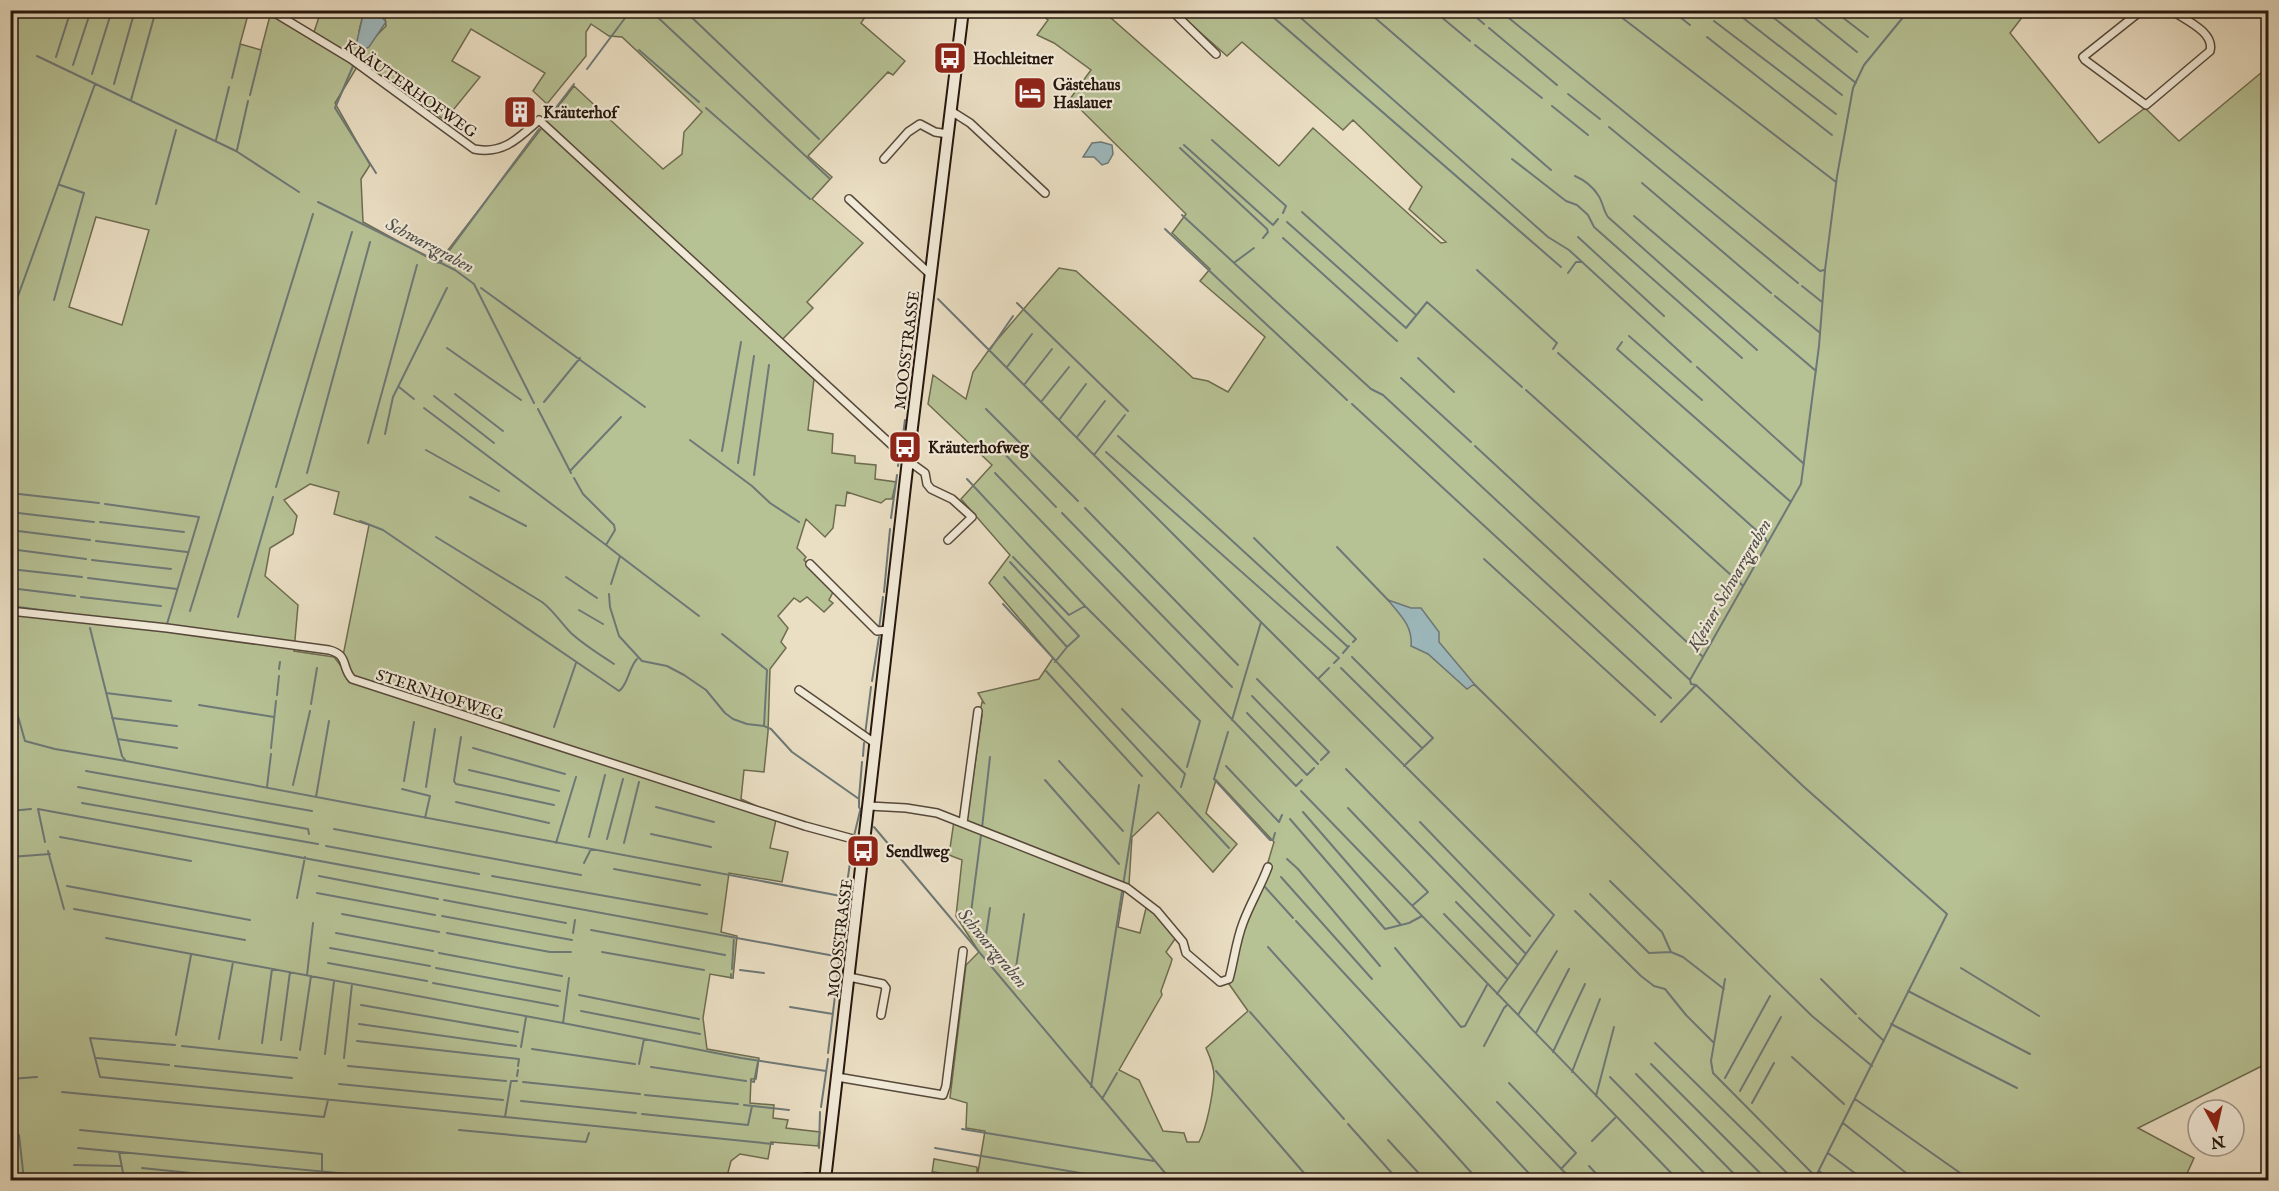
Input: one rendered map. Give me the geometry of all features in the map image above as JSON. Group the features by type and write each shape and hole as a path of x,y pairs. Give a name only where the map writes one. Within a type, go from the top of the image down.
{"street":[{"name":"KRÄUTERHOFWEG","path":"270,10 351,59 474,149 486,151 503,148 513,143 539,120 908,462"},
{"name":"MOOSSTRASSE","path":"793,1180 807,1177 825,1179 963,10"},
{"path":"1171,10 1216,54"},
{"path":"2142,10 2085,54 2085,60 2146,105 2210,51 2212,45 2208,36 2171,10"},
{"path":"951,111 970,123 1045,193"},
{"path":"884,159 908,132 920,124 934,132 948,134"},
{"name":"MOOSSTRASSE","path":"849,199 931,276"},
{"path":"908,462 925,473 927,484 931,489 952,499 972,517 948,540"},
{"path":"810,564 877,631 889,630"},
{"name":"STERNHOFWEG","path":"10,611 167,628 337,652 342,656 346,673 352,679 805,826 864,842"},
{"path":"799,690 876,744"},
{"path":"963,823 978,711"},
{"path":"869,806 937,813 1127,888 1157,911 1183,942 1186,953 1220,982 1229,979 1241,927 1268,867"},
{"path":"837,1077 943,1095 963,951"},
{"path":"849,977 883,984 886,988 881,1015"}],"green space":[{"path":"10,11 249,11 240,44 261,50 271,12 312,38 321,11 364,11 359,31 377,35 386,26 385,18 377,11 869,11 861,23 905,61 893,75 888,72 808,156 832,177 812,199 863,243 807,302 813,308 777,345 814,379 808,430 833,434 832,453 855,456 855,463 876,465 875,479 896,482 892,499 886,499 881,503 847,492 845,506 836,505 833,528 825,537 806,519 797,548 806,557 804,560 833,592 829,600 833,603 824,612 807,597 800,602 794,598 778,616 788,628 781,642 786,648 770,669 764,772 744,770 741,799 777,815 770,848 788,852 782,882 729,873 721,932 737,936 733,978 710,974 703,1018 707,1049 759,1058 756,1079 751,1079 750,1103 774,1105 773,1118 788,1120 786,1128 820,1132 818,1146 771,1142 768,1159 740,1154 731,1161 726,1180 11,1180","holes":["591,24 609,36 622,37 702,112 684,132 682,154 663,169 574,86 438,263 363,222 361,179 370,165 335,103 360,62 445,120 480,77 452,61 471,29 545,73 533,91 547,104 586,56 586,32","96,217 149,230 122,325 69,307","310,484 339,492 334,514 369,525 341,666 334,657 294,651 298,605 265,576 270,548 293,534 297,516 284,500"]},
{"path":"1037,11 1103,11 1279,166 1313,128 1441,243 1446,242 1409,209 1422,187 1353,120 1343,130 1242,42 1227,56 1176,11 2027,11 2010,33 2099,143 2145,108 2179,141 2268,67 2268,1063 2198,1098 2186,1098 2186,1104 2138,1128 2186,1154 2186,1158 2194,1158 2185,1178 2177,1174 2174,1180 931,1180 934,1159 977,1167 977,1178 985,1131 966,1128 967,1103 950,1098 966,965 979,952 956,916 962,860 949,855 954,821 965,827 967,820 982,715 980,712 982,702 984,703 978,693 1039,679 1053,658 989,583 1010,555 961,499 992,465 928,404 933,375 966,399 973,372 991,347 1059,268 1076,271 1193,378 1208,381 1228,392 1265,337 1200,281 1210,269 1172,233 1186,214 1070,99 1091,70 1054,43 1037,35 1048,20","holes":["1216,780 1274,842 1263,879 1233,955 1229,984 1248,1011 1206,1048 1214,1072 1209,1110 1199,1142 1187,1142 1184,1133 1163,1131 1139,1080 1119,1070 1162,995 1161,991 1172,959 1166,952 1177,936 1147,904 1140,933 1118,927 1124,890 1129,884 1132,837 1158,812 1213,872 1237,844 1206,813"]}],"water":[{"path":"364,11 377,11 386,22 369,47 361,51 356,45"},
{"path":"1101,142 1112,145 1113,154 1108,163 1102,165 1094,157 1083,157 1092,143"},
{"path":"1388,600 1411,608 1421,608 1439,632 1439,642 1476,686 1473,685 1467,689 1428,654 1411,646 1408,627"}],"waterway":[{"path":"56,57 71,10"},
{"path":"73,65 91,10"},
{"path":"92,74 112,10"},
{"path":"114,84 135,10"},
{"path":"131,100 156,10"},
{"path":"587,69 631,10"},
{"path":"650,10 829,178"},
{"path":"684,10 819,139"},
{"path":"1265,10 1561,267"},
{"path":"1292,10 1548,237 1569,250 1691,362"},
{"path":"1366,10 1551,170"},
{"path":"1433,10 1470,41"},
{"path":"1468,10 1484,24"},
{"path":"1499,10 1820,271 1824,270"},
{"path":"1612,10 1836,182"},
{"path":"1671,10 1690,25"},
{"path":"1733,10 1842,95"},
{"path":"1764,10 1856,83"},
{"path":"1805,10 1857,52"},
{"path":"1833,10 1868,37"},
{"name":"Kleiner Schwarzgraben","path":"1814,1180 1947,914 1803,786 1696,685 1691,684 1690,680 1801,484 1819,346 1825,270 1837,176 1853,88 1864,65 1909,10"},
{"path":"1714,21 1836,114"},
{"path":"1489,28 1557,85"},
{"path":"1707,37 1832,135"},
{"path":"232,78 240,45"},
{"path":"1475,45 1542,98"},
{"path":"356,57 359,48"},
{"path":"639,50 699,102"},
{"path":"250,95 261,51"},
{"path":"37,56 236,151 299,192"},
{"path":"353,66 335,108 376,173"},
{"path":"10,318 95,84"},
{"path":"545,122 574,84"},
{"path":"216,140 229,87"},
{"path":"1568,94 1600,119"},
{"path":"237,150 248,101"},
{"path":"1552,106 1588,135"},
{"path":"706,108 810,199"},
{"path":"1609,127 1798,283"},
{"path":"440,263 539,129"},
{"path":"156,204 176,130"},
{"path":"1212,140 1286,206 1283,213"},
{"path":"1184,145 1273,225 1278,219"},
{"path":"1180,148 1267,229 1268,232 1263,238"},
{"path":"1512,159 1566,201 1577,205 1588,215 1594,227 1742,358"},
{"path":"1575,176 1596,192 1608,217 1757,350"},
{"path":"1642,183 1771,293"},
{"path":"54,300 84,193 60,185"},
{"name":"Schwarzgraben","path":"318,202 455,270 474,284 534,403"},
{"path":"1302,212 1415,314"},
{"path":"190,611 313,214"},
{"path":"1182,215 1371,389 1383,395 1690,680"},
{"path":"1634,216 1816,371"},
{"path":"1287,222 1406,328 1427,302 1522,387"},
{"path":"1165,229 1347,400"},
{"path":"276,487 352,232"},
{"path":"1578,237 1664,316"},
{"path":"1283,238 1397,341"},
{"path":"307,473 370,242"},
{"path":"1235,262 1254,248"},
{"path":"1568,273 1576,262 1581,262"},
{"path":"368,443 417,265"},
{"path":"1477,270 1557,343 1553,349"},
{"path":"1802,286 1822,302"},
{"path":"385,434 393,397 447,288"},
{"path":"481,288 645,407"},
{"path":"1775,296 1819,332"},
{"path":"938,299 1554,915 1497,994"},
{"path":"1017,303 1128,411"},
{"path":"989,351 1013,316"},
{"path":"1007,367 1032,334"},
{"path":"1629,336 1702,400"},
{"path":"722,451 741,342"},
{"path":"1622,342 1617,349 1791,502"},
{"path":"447,348 521,400"},
{"path":"1024,385 1052,349"},
{"path":"1558,353 1767,542"},
{"path":"738,463 754,356"},
{"path":"544,402 580,358"},
{"path":"1418,358 1454,392"},
{"path":"754,475 769,365"},
{"path":"1041,402 1069,367"},
{"path":"1697,367 1804,464"},
{"path":"1401,378 1471,442"},
{"path":"1059,420 1086,384"},
{"path":"399,387 414,399"},
{"path":"1526,390 1742,585"},
{"path":"455,394 503,431"},
{"path":"434,396 494,443"},
{"path":"1077,437 1105,401"},
{"path":"1352,404 1671,698"},
{"path":"424,408 606,545"},
{"name":"Schwarzgraben","path":"538,409 571,473"},
{"path":"986,409 1078,501"},
{"path":"1094,455 1125,415"},
{"path":"570,471 621,417"},
{"path":"901,450 905,420"},
{"path":"1118,436 1348,647"},
{"path":"690,440 752,486 770,503 799,522"},
{"path":"996,445 1056,507"},
{"path":"1475,446 1702,656"},
{"path":"426,450 499,491"},
{"path":"1106,452 1339,658 1334,663"},
{"path":"898,466 899,458"},
{"path":"995,473 1296,786 1302,780"},
{"path":"891,518 897,475"},
{"name":"Schwarzgraben","path":"574,478 583,494 614,525 615,530 606,545 620,556 611,584"},
{"path":"967,479 1085,606 1200,721 1187,767"},
{"path":"10,493 99,503"},
{"path":"238,617 273,497"},
{"path":"470,497 526,526"},
{"path":"105,504 199,517 167,624 163,626"},
{"path":"1085,508 1238,665"},
{"path":"10,512 94,522"},
{"path":"1062,513 1232,687"},
{"path":"360,521 383,530 619,691 637,659"},
{"path":"100,522 184,532"},
{"path":"884,592 890,529"},
{"path":"10,530 90,540"},
{"path":"436,537 542,602 576,637 614,664"},
{"path":"1254,538 1356,639 1353,642"},
{"path":"96,541 187,552"},
{"name":"Kleiner Schwarzgraben","path":"1337,547 1389,601"},
{"path":"10,549 86,559"},
{"path":"620,556 699,616"},
{"path":"1013,557 1069,615 1085,606"},
{"path":"1484,559 1655,715"},
{"path":"92,560 171,569"},
{"path":"1010,562 1079,636 1067,647"},
{"path":"10,569 82,577"},
{"path":"566,577 597,598"},
{"path":"1004,577 1067,647 1055,662"},
{"path":"88,578 177,589"},
{"path":"10,588 75,596"},
{"name":"Schwarzgraben","path":"609,594 610,607 619,636 642,661 667,666 684,675 706,690 733,719 771,729 792,752 859,799 859,807 863,814"},
{"path":"81,597 161,606"},
{"path":"879,629 883,597"},
{"path":"1003,604 1229,848"},
{"path":"10,606 64,613"},
{"path":"579,610 603,624"},
{"path":"1232,720 1261,622"},
{"path":"90,628 122,756 126,761"},
{"path":"722,634 767,670 764,726"},
{"path":"872,681 879,637"},
{"path":"1343,653 1349,646"},
{"path":"1352,657 1433,738 1404,766"},
{"path":"279,669 280,662"},
{"path":"554,727 576,663"},
{"path":"311,704 317,668"},
{"path":"1319,678 1329,668"},
{"path":"1341,668 1422,748"},
{"path":"1046,671 1142,776"},
{"path":"277,695 279,676"},
{"path":"1257,679 1329,752 1321,760"},
{"name":"Kleiner Schwarzgraben","path":"1475,685 1812,1016 1872,1066"},
{"path":"1661,722 1696,685"},
{"path":"865,735 871,687"},
{"path":"10,688 25,741 55,749 846,897"},
{"path":"106,693 171,701"},
{"path":"1252,696 1318,764"},
{"path":"271,748 276,701"},
{"path":"199,705 274,717"},
{"path":"1122,709 1185,774 1181,787"},
{"path":"293,785 310,711"},
{"path":"1247,713 1307,775 1314,768"},
{"path":"112,718 177,726"},
{"path":"316,797 329,721"},
{"path":"404,781 414,722"},
{"path":"426,787 435,729"},
{"path":"1228,732 1214,779 1270,840 1273,840 1275,833"},
{"path":"461,737 454,781 456,784 554,805"},
{"path":"118,739 177,748"},
{"path":"863,756 864,743"},
{"path":"473,748 565,774"},
{"path":"267,787 271,754"},
{"path":"982,828 990,757"},
{"path":"1059,761 1123,831"},
{"path":"859,798 862,762"},
{"path":"1226,766 1279,822 1282,815"},
{"path":"1346,769 1526,954"},
{"path":"469,770 559,791"},
{"path":"86,771 312,811"},
{"path":"589,837 605,775"},
{"path":"556,843 576,777"},
{"path":"607,839 623,779"},
{"path":"1045,780 1119,864"},
{"path":"624,843 639,782"},
{"name":"Schwarzgraben","path":"1091,1087 1139,785"},
{"path":"78,787 308,829 309,834"},
{"path":"402,789 430,796 425,818"},
{"path":"1301,791 1678,1180"},
{"path":"456,802 549,823"},
{"path":"82,803 318,844"},
{"path":"656,807 714,822"},
{"path":"1348,808 1428,892 1413,905"},
{"path":"10,811 31,809"},
{"path":"45,842 38,809 840,957"},
{"path":"854,836 860,811"},
{"path":"1303,812 1401,925"},
{"path":"1290,819 1385,929 1409,923 1422,916"},
{"path":"1420,822 1530,936"},
{"name":"Schwarzgraben","path":"874,827 1171,1180"},
{"path":"334,829 581,875"},
{"path":"651,834 711,847"},
{"path":"969,928 981,835"},
{"path":"60,837 191,861"},
{"path":"848,877 853,842"},
{"path":"326,846 479,874"},
{"path":"584,863 591,849"},
{"path":"48,851 64,909"},
{"path":"10,857 50,854"},
{"path":"297,898 305,857"},
{"path":"1287,859 1380,966"},
{"path":"614,869 700,885"},
{"path":"319,876 438,899"},
{"path":"492,876 707,914"},
{"path":"1281,877 1372,979"},
{"path":"1610,881 1662,932 1671,952"},
{"path":"67,886 250,920"},
{"path":"1265,887 1293,918"},
{"path":"317,893 435,915"},
{"path":"1590,894 1649,953 1671,952 1683,957 1724,989"},
{"path":"843,925 846,898"},
{"path":"444,900 566,923"},
{"path":"1456,902 1517,964"},
{"path":"984,948 990,908"},
{"path":"74,909 245,940"},
{"path":"1575,911 1641,976 1654,986 1665,989 1686,1015 1714,1043"},
{"path":"342,914 439,932"},
{"path":"1014,981 1024,914"},
{"path":"1444,914 1507,979"},
{"path":"442,916 572,940"},
{"path":"573,933 575,920"},
{"path":"1296,921 1535,1180"},
{"path":"307,975 313,923"},
{"path":"591,930 725,955"},
{"path":"837,981 842,930"},
{"path":"336,933 433,951"},
{"path":"447,933 550,952 571,952"},
{"path":"732,969 734,937"},
{"path":"106,938 741,1058 826,1071"},
{"path":"1268,947 1478,1180"},
{"path":"330,948 430,966"},
{"path":"1395,948 1461,1027 1465,1026 1487,985"},
{"path":"1518,1015 1557,951"},
{"path":"602,952 704,970"},
{"path":"439,953 562,976"},
{"path":"176,1035 191,955"},
{"path":"219,1039 233,962"},
{"path":"328,963 427,981"},
{"path":"436,968 560,991"},
{"path":"1961,968 2039,1016"},
{"path":"262,1043 272,969"},
{"path":"1536,1033 1569,969"},
{"path":"740,970 764,973"},
{"path":"281,1040 290,972"},
{"path":"300,1050 311,976"},
{"path":"563,1023 569,978"},
{"path":"1725,979 1711,1061 1713,1073 1816,1177"},
{"path":"1821,979 1856,1014"},
{"path":"325,1054 334,982"},
{"path":"433,983 558,1006"},
{"path":"344,1058 352,984"},
{"path":"1553,1052 1585,984"},
{"path":"1908,991 2030,1054"},
{"path":"579,995 699,1019"},
{"path":"828,1053 835,996"},
{"path":"1725,1078 1770,996"},
{"path":"1572,1072 1600,999"},
{"path":"361,1005 518,1032"},
{"path":"1484,1046 1507,1005"},
{"path":"790,1007 833,1014"},
{"path":"581,1011 700,1034"},
{"path":"1250,1012 1344,1119"},
{"path":"521,1047 526,1017"},
{"path":"1740,1091 1781,1017"},
{"path":"1859,1018 1884,1041"},
{"path":"359,1024 516,1046"},
{"path":"1891,1024 2017,1088"},
{"path":"1596,1096 1614,1027"},
{"path":"175,1045 90,1038 100,1077 505,1117 511,1081 517,1081"},
{"path":"639,1064 644,1039"},
{"path":"357,1041 519,1059 518,1066"},
{"path":"1655,1043 1794,1180"},
{"path":"182,1046 297,1058"},
{"path":"532,1049 635,1064"},
{"path":"1792,1057 1844,1104"},
{"path":"97,1058 169,1065"},
{"path":"821,1107 828,1059"},
{"path":"751,1081 754,1082 758,1062"},
{"path":"1752,1103 1774,1063"},
{"path":"1651,1064 1767,1180"},
{"path":"175,1066 292,1078"},
{"path":"348,1066 506,1081"},
{"path":"651,1067 746,1081"},
{"path":"517,1076 518,1070"},
{"path":"1216,1071 1310,1180"},
{"path":"1102,1099 1117,1073"},
{"path":"1636,1074 1740,1180"},
{"path":"10,1079 37,1077"},
{"path":"1610,1077 1711,1180"},
{"path":"523,1082 640,1094"},
{"path":"1509,1083 1576,1153 1561,1169"},
{"path":"339,1084 503,1100"},
{"path":"62,1092 324,1117 328,1100"},
{"path":"645,1095 738,1104"},
{"path":"1855,1099 1963,1175"},
{"path":"521,1101 636,1113"},
{"path":"1497,1102 1572,1180"},
{"path":"744,1105 789,1110"},
{"path":"642,1114 748,1125 752,1106"},
{"path":"819,1148 820,1112"},
{"path":"505,1117 773,1144"},
{"path":"1592,1141 1615,1118"},
{"path":"1843,1123 1915,1180"},
{"path":"1348,1124 1398,1180"},
{"path":"962,1129 1154,1161"},
{"path":"80,1130 322,1154 322,1172"},
{"path":"459,1130 586,1142 589,1133"},
{"path":"19,1135 24,1180"},
{"path":"1388,1140 1425,1180"},
{"path":"78,1148 411,1180"},
{"path":"935,1148 1121,1180"},
{"path":"119,1152 124,1178"},
{"path":"1828,1153 1864,1180"},
{"path":"74,1165 121,1166"},
{"path":"1589,1166 1602,1180"},
{"path":"142,1168 258,1180"},
{"path":"1819,1171 1832,1180"},
{"path":"933,1172 979,1180"}],"place":[{"name":"Hochleitner","path":"950,58"},
{"name":"Gästehaus Haslauer","path":"1030,93"},
{"name":"Kräuterhof","path":"520,112"},
{"name":"Kräuterhofweg","path":"905,447"},
{"name":"Sendlweg","path":"863,851"}]}
